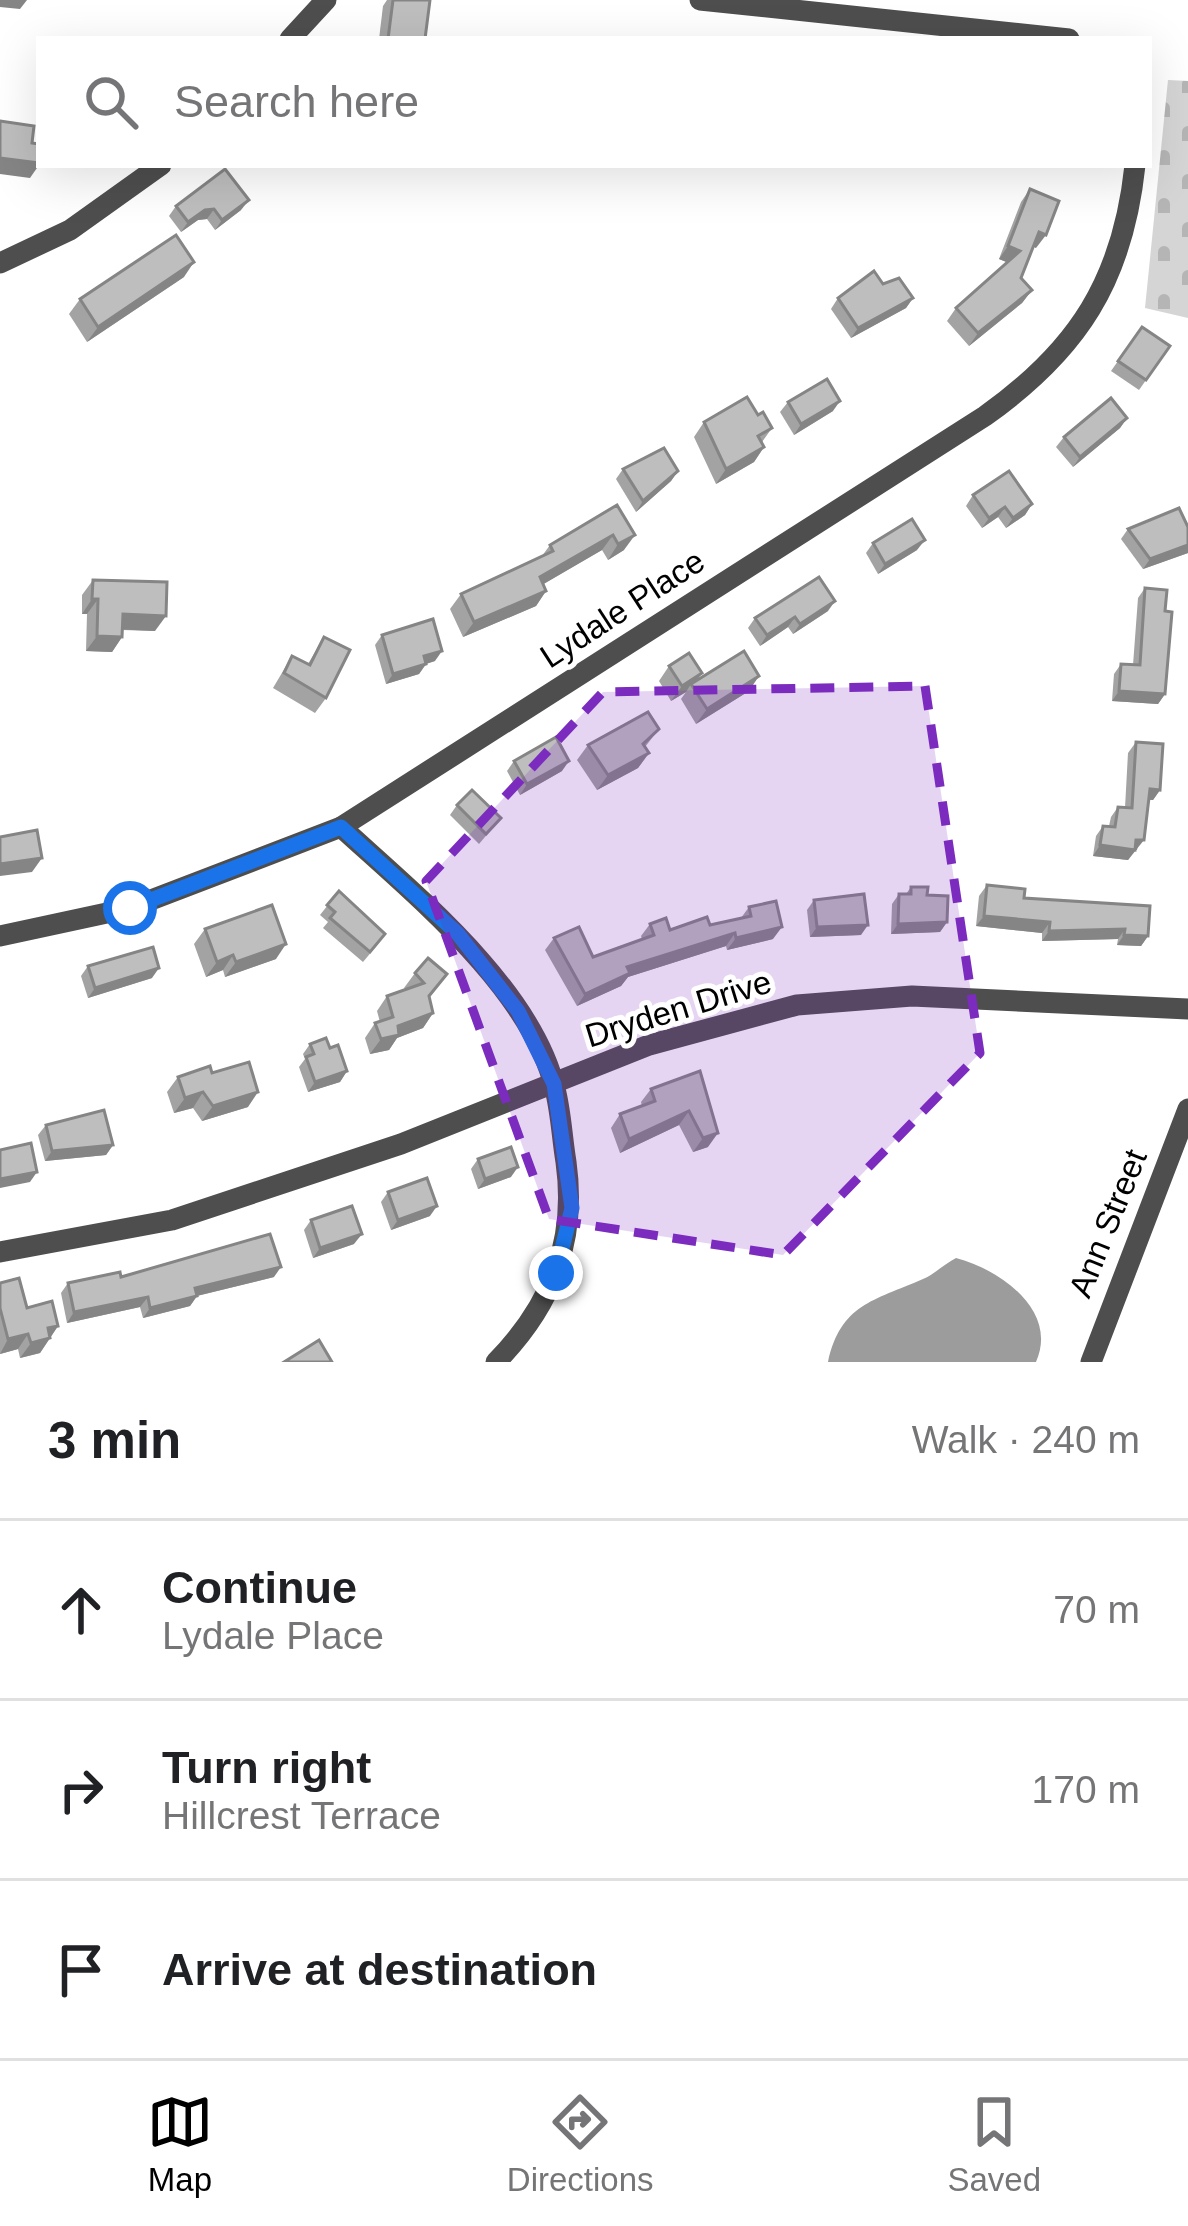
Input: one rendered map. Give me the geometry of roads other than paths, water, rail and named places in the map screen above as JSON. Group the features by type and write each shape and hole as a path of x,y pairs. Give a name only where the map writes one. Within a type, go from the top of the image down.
{"street":[{"path":"293,36 326,0"},
{"path":"700,0 1041,36"},
{"path":"0,263 70,230 157,168"},
{"name":"Lydale Place","path":"0,936 130,908 341,827 1020,391 1075,337 1096,302 1126,228 1135,168"},
{"path":"341,827 458,934 518,1011 554,1084 572,1208 556,1273 522,1335 496,1362"},
{"name":"Dryden Drive","path":"0,1252 172,1220 401,1144 699,1029 816,1003 912,996 1188,1009"},
{"name":"Ann Street","path":"1091,1362 1188,1109"}]}
